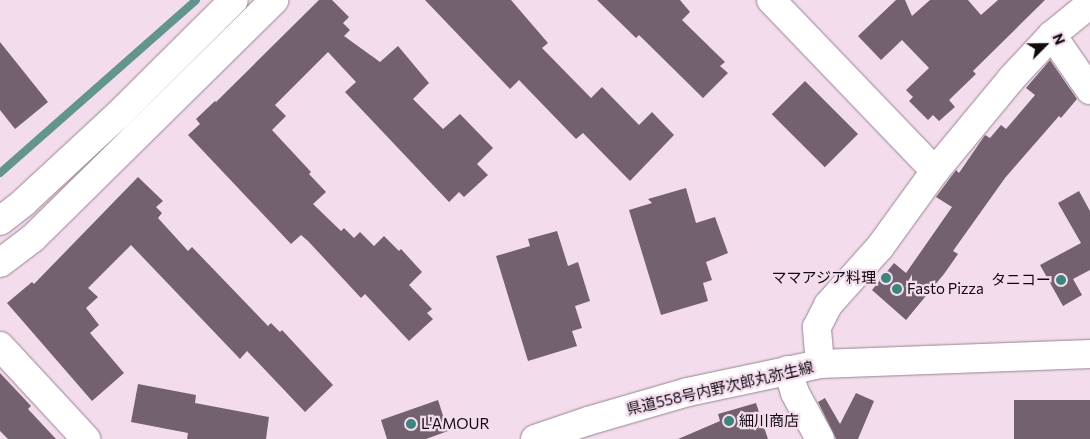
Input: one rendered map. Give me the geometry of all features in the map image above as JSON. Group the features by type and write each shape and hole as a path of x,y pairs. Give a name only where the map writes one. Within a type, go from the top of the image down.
{"street":[{"path":"0,222 118,115 234,0"},
{"path":"0,263 33,238 274,0"},
{"path":"771,0 935,171"},
{"path":"820,364 817,326 828,305 880,247 935,171 1011,79 1052,35 1090,4"},
{"path":"1052,35 1090,90"},
{"path":"0,346 86,439"},
{"name":"県道558号内野次郎丸弥生線","path":"535,439 588,421 688,392 820,364 1090,354"},
{"path":"788,370 795,393 820,439"}],"building":[{"path":"319,0 332,0 349,17 343,23 350,30 344,36 380,62 398,46 429,83 413,99 443,129 460,114 493,148 477,164 488,175 464,197 459,192 449,202 345,92 356,82 328,52 275,105 286,116 272,130 311,172 309,174 326,192 313,204 341,231 344,228 354,238 360,232 374,246 384,236 399,251 401,249 422,272 409,285 432,309 427,313 433,319 409,341 365,294 361,298 301,235 291,244 188,135 200,124 196,119 216,102"},
{"path":"425,0 511,0 548,43 542,48 591,98 602,87 639,125 652,112 674,135 630,181 583,133 576,139 519,80 510,89"},
{"path":"597,0 680,0 690,12 682,20 725,62 720,66 728,73 703,98 639,35 636,38"},
{"path":"896,0 905,0 912,16 930,0 968,0 981,15 998,0 1045,0 973,71 976,74 949,100 955,107 939,121 933,115 928,120 909,101 913,97 906,90 929,68 902,40 881,60 858,36"},
{"path":"0,42 48,102 15,129 0,110"},
{"path":"1050,60 1077,99 1061,118 1059,116 1005,178 953,251 958,254 906,320 872,290 894,263 906,273 952,207 936,197 956,170 959,173 985,135 990,138 1001,125 1006,129 1035,95 1026,88"},
{"path":"805,81 858,134 825,167 772,114"},
{"path":"138,177 163,201 156,207 162,213 158,218 188,251 192,247 268,326 271,323 280,332 282,330 333,385 305,412 247,351 240,359 131,245 88,288 98,297 86,308 99,325 90,333 124,373 92,401 7,303 32,282 34,284"},
{"path":"686,188 696,223 715,217 728,253 706,262 712,280 703,283 708,301 661,315 629,210 652,203 648,199"},
{"path":"1079,191 1090,211 1090,270 1073,279 1082,295 1063,306 1040,265 1081,243 1058,203"},
{"path":"557,231 568,266 578,262 590,301 575,306 582,328 572,331 577,346 528,361 496,256 530,246 528,239"},
{"path":"0,373 31,406 28,409 56,439 8,439 0,431"},
{"path":"138,384 196,395 195,403 269,417 266,439 187,439 188,433 131,422"},
{"path":"856,393 874,401 858,439 836,439 818,402 825,398 840,424"},
{"path":"438,400 448,431 426,439 387,439 381,420"},
{"path":"1014,400 1090,400 1090,439 1014,439"},
{"path":"756,403 768,439 678,439 720,421 718,414"}],"waterway":[{"path":"0,173 196,0"}],"place":[{"name":"ママアジア料理","path":"886,278"},
{"name":"タニコー","path":"1061,280"},
{"name":"Fasto Pizza","path":"897,289"},
{"name":"細川商店","path":"729,421"},
{"name":"L'AMOUR","path":"411,424"}]}
